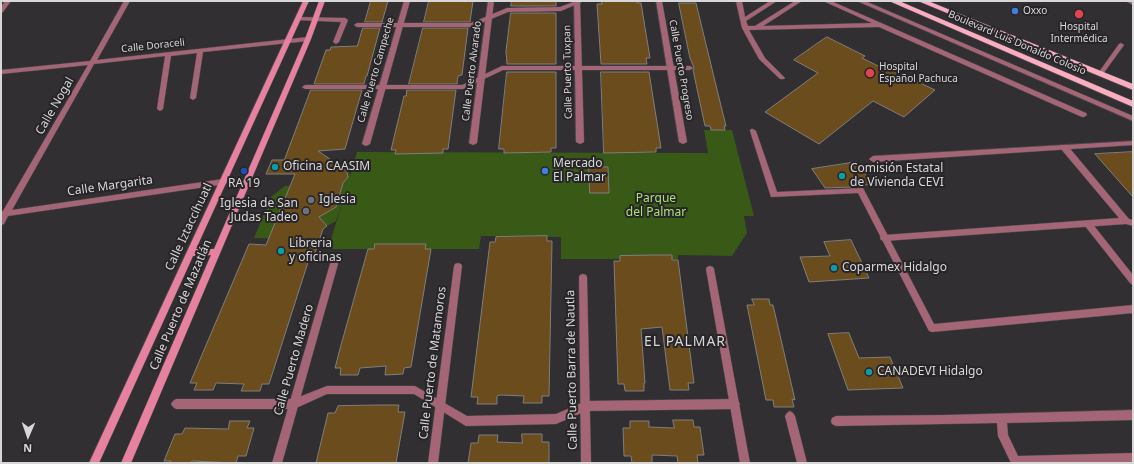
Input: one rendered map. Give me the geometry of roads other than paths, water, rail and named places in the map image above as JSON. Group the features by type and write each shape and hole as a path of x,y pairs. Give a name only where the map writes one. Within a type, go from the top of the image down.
{"main road":[{"name":"Calle Iztaccíhuatl","path":"94,463 306,1"},
{"name":"Calle Puerto de Mazatlán","path":"126,463 308,39 322,1"},
{"name":"Boulevard Luis Donaldo Colosio","path":"893,1 1133,104"},
{"name":"Boulevard Luis Donaldo Colosio","path":"922,1 1133,87"},
{"path":"937,1 952,13"},
{"path":"190,253 216,252"}],"street":[{"path":"1,11 8,1"},
{"name":"Calle Nogal","path":"1,222 3,214 127,1"},
{"name":"Calle Puerto Campeche","path":"366,144 407,1"},
{"name":"Calle Puerto Alvarado","path":"473,143 491,1"},
{"name":"Calle Puerto Progreso","path":"659,1 683,142"},
{"path":"739,1 743,21 762,59 782,78"},
{"path":"743,21 774,1"},
{"path":"756,28 799,1"},
{"path":"826,1 1084,116"},
{"path":"860,1 1133,119"},
{"path":"1129,1 1133,2"},
{"path":"357,25 472,25 507,10 561,9 579,2"},
{"name":"Calle Puerto Tuxpan","path":"579,2 578,68 580,142"},
{"path":"298,19 345,20 336,42"},
{"path":"746,28 882,25"},
{"name":"Calle Doraceli","path":"1,72 308,39"},
{"path":"1101,73 1121,45"},
{"path":"193,98 200,51"},
{"path":"160,109 168,54"},
{"path":"305,87 463,86 502,68 690,68"},
{"path":"753,131 774,195 860,190 932,328 1133,309"},
{"path":"873,159 1133,143"},
{"path":"1064,147 1130,222"},
{"name":"Calle Margarita","path":"3,214 223,182"},
{"path":"884,238 1130,222"},
{"path":"1088,224 1133,281"},
{"name":"Calle Puerto Madero","path":"277,463 334,264"},
{"name":"Calle Puerto de Matamoros","path":"433,463 458,266"},
{"path":"710,269 745,463"},
{"name":"Calle Puerto Barra de Nautla","path":"583,277 586,463"},
{"path":"176,404 294,404 327,390 415,390 466,421 556,419 586,406 735,404"},
{"path":"836,420 1133,415"},
{"path":"790,416 802,463"},
{"path":"1002,418 1003,436 1015,462 1133,458"}],"place":[{"name":"Oxxo","path":"1015,11"},
{"name":"Hospital Intermédica","path":"1079,14"},
{"name":"Hospital Español Pachuca","path":"870,73"},
{"name":"Oficina CAASIM","path":"275,167"},
{"name":"RA 19","path":"244,171"},
{"name":"Mercado El Palmar","path":"545,171"},
{"name":"Comisión Estatal de Vivienda CEVI","path":"842,176"},
{"name":"Iglesia","path":"311,200"},
{"name":"Iglesia de San Judas Tadeo","path":"306,211"},
{"name":"Libreria y oficinas","path":"281,251"},
{"name":"Coparmex Hidalgo","path":"834,268"},
{"name":"CANADEVI Hidalgo","path":"869,372"}],"district":[{"name":"EL PALMAR","path":"685,342"}],"park label":[{"name":"Parque del Palmar","path":"656,206"}]}
